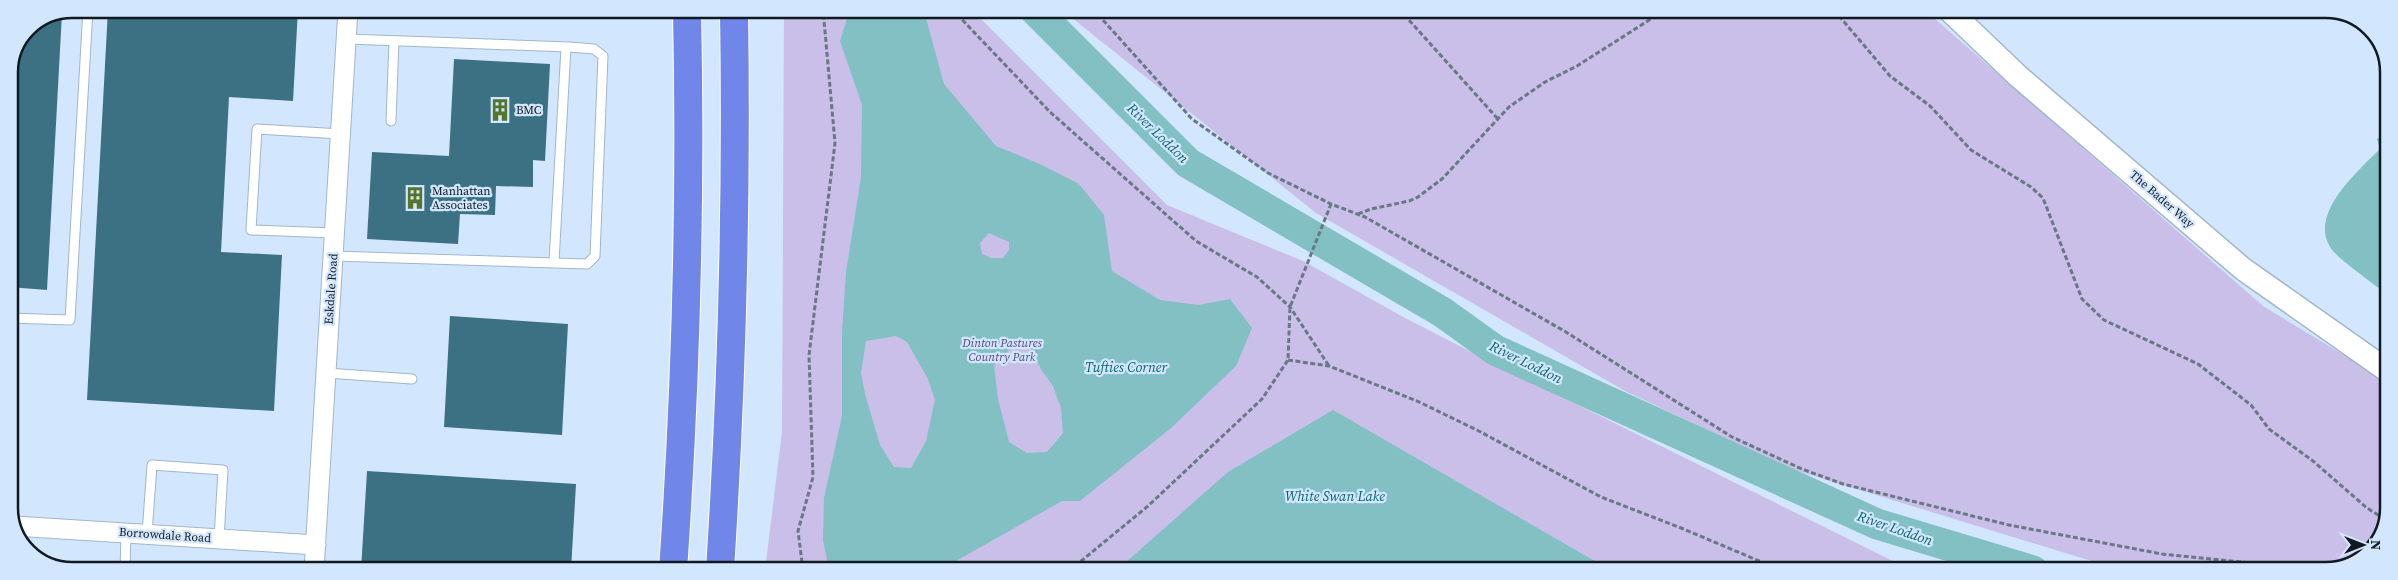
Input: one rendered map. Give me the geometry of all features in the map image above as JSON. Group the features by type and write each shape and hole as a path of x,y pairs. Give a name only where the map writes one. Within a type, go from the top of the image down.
{"highway":[{"path":"684,18 688,57"},
{"path":"673,562 686,336 688,225 687,18"},
{"path":"720,562 734,279 736,119 734,18"}],"street":[{"name":"Eskdale Road","path":"315,562 348,18"},
{"name":"The Bader Way","path":"1957,18 2018,76 2243,269 2380,365"},
{"name":"Borrowdale Road","path":"21,526 316,545"}],"lane":[{"path":"18,318 70,320 87,18"},
{"path":"332,256 512,260 588,264 595,256 603,56 594,49 566,47 347,39"},
{"path":"391,121 394,40"},
{"path":"554,262 566,47"},
{"path":"334,233 251,230 257,129 341,134"},
{"path":"326,373 412,379"},
{"path":"147,534 152,465 223,470 219,539"},
{"path":"125,562 126,533"}],"path":[{"path":"802,562 798,531 813,477 809,355 835,142 823,18"},
{"path":"961,18 1050,112 1196,241 1257,276 1290,307 1329,366"},
{"path":"1101,18 1192,119 1268,173 1331,204 1358,214 1566,332 1732,437 1826,478 2009,525 2162,554 2240,562"},
{"path":"1406,18 1497,118"},
{"path":"1358,214 1371,208 1409,201 1432,187 1474,146 1497,118 1545,82 1577,66 1652,18"},
{"path":"1841,18 1890,76 1930,106 1971,150 2031,187 2043,198 2082,300 2104,320 2198,364 2251,405 2269,429 2341,484 2367,508 2379,516"},
{"path":"1079,562 1148,506 1262,400 1288,360 1290,307 1331,204"},
{"path":"1288,360 1329,366 1417,402 1469,426 1601,498 1681,528 1761,562"}],"green space":[{"name":"Dinton Pastures Country Park","path":"784,18 980,18 1167,205 1303,261 1407,319 1483,358 1895,562 766,562 782,432"},
{"path":"1072,18 1934,18 2263,306 2380,377 2379,519 2376,529 2365,547 2344,560 2326,562 2095,562 1788,468 1625,391 1316,213"}],"water":[{"name":"Tufties Corner","path":"847,18 926,18 944,84 996,146 1042,165 1079,184 1104,215 1112,271 1160,300 1198,305 1230,299 1252,328 1236,366 1171,428 1080,501 1062,501 954,562 827,562 823,540 824,498 842,416 842,332 846,272 861,177 862,105 840,41","holes":["989,233 1009,242 1009,250 1003,258 991,258 982,254 980,243","896,336 907,342 928,379 935,400 926,441 911,468 894,467 880,445 861,373 866,341","1029,345 1042,371 1053,386 1061,408 1063,433 1047,452 1027,453 1009,442 998,399 994,365 1011,348"]},
{"path":"2380,137 2380,149 2377,139"},
{"path":"2380,149 2380,289 2333,252 2325,234 2326,220 2331,207 2339,194"},
{"name":"White Swan Lake","path":"1333,410 1596,562 1126,562 1228,472"}],"building":[{"path":"108,18 298,18 293,101 229,97 221,252 282,255 274,411 87,400"},
{"path":"62,19 47,290 18,288 18,72 22,51 33,33 51,22"},
{"path":"454,59 550,64 545,161 533,160 533,187 496,186 495,215 460,214 458,244 367,239 372,152 449,156"},
{"path":"450,316 568,324 562,435 444,427"},
{"path":"367,471 576,484 571,562 361,562"}],"waterway":[{"name":"River Loddon","path":"1043,18 1188,163 1442,312 1495,350 1877,524 2003,562"}],"place":[{"name":"BMC","path":"500,110"},
{"name":"Manhattan Associates","path":"415,198"}]}
